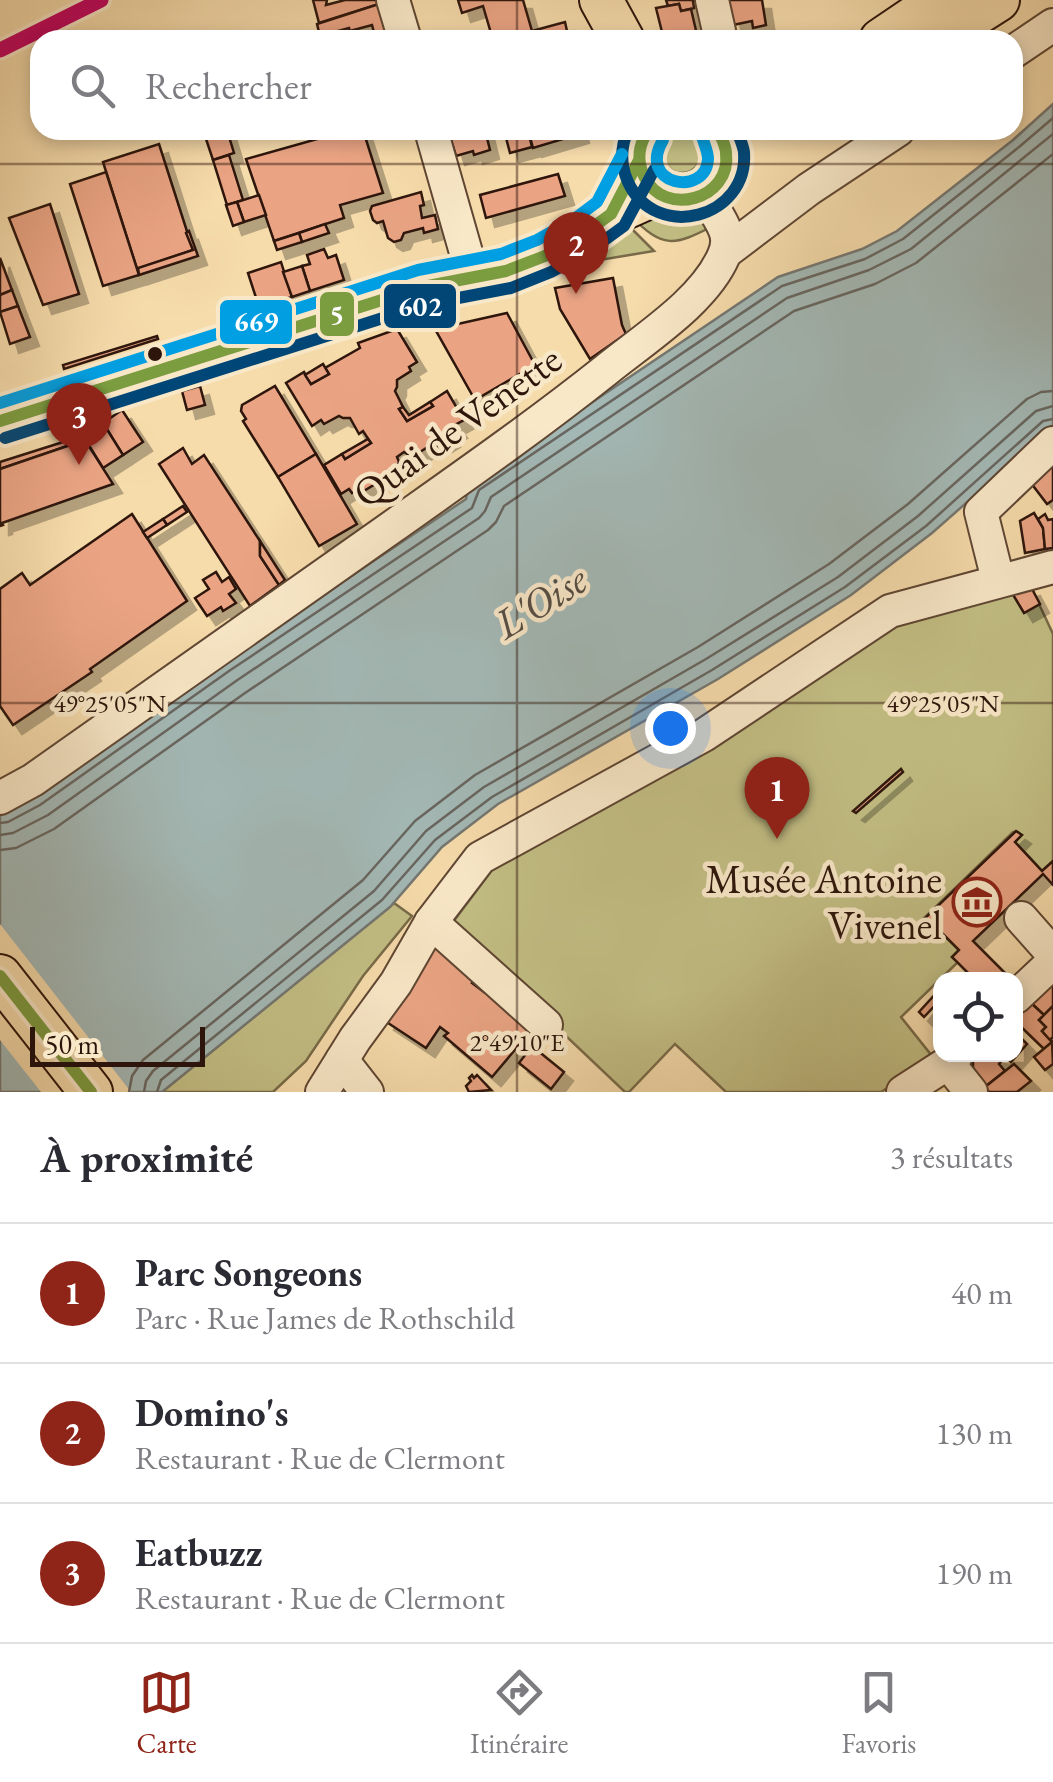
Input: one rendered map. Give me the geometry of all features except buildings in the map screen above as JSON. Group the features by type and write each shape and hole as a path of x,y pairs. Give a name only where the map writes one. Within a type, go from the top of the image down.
{"main road":[{"path":"602,0 618,30"},
{"path":"896,30 940,0"},
{"path":"951,30 998,0"},
{"path":"0,421 424,287 506,271 545,256 611,214 648,162 670,199 684,201 697,198 726,154"},
{"path":"0,976 90,1092"}],"street":[{"path":"394,0 402,30"},
{"path":"712,0 719,30"},
{"path":"1023,45 1053,25"},
{"path":"435,140 472,277"},
{"name":"Quai de Venette","path":"0,798 33,780 568,400 675,316 710,280 726,250 883,140"},
{"path":"726,154 709,202 724,227 726,250"},
{"path":"998,580 981,512 1053,443"},
{"path":"322,1092 354,1082 396,982 431,922 480,858 704,735 890,611 1053,567"},
{"path":"1020,918 1053,958 1023,990"},
{"path":"431,922 546,1025"},
{"path":"903,1092 948,1062"},
{"path":"954,1062 971,1092"}],"shaded area":[{"path":"668,140 696,140 700,161 689,172 675,172 664,161"},
{"path":"694,210 713,226 688,238 669,241 652,234 631,216"},
{"path":"624,221 654,251 557,267"},
{"path":"1031,587 1053,634 1053,861 1042,871 1015,842 1021,835 1013,832 922,920 925,927 931,922 959,950 952,957 958,962 948,972 933,972 933,986 901,1017 932,1056 922,1066 881,1092 726,1092 675,1044 625,1092 450,926 492,870 703,752 894,627 945,608"},
{"path":"394,903 412,916 363,976 306,1061 273,1092 162,1092"}],"water":[{"name":"L'Oise","path":"1053,104 1053,425 1039,439 932,533 851,595 718,679 498,804 442,847 390,907 162,1092 0,1092 0,815 34,797 223,662 466,499 468,486 778,277 862,249 897,231 1013,140 1023,140 1023,131"}],"pier":[{"path":"0,924 131,1092 41,1092 0,1040"}],"transit line":[{"path":"40,30 101,0"},
{"path":"0,50 30,35"},
{"name":"602","path":"625,140 624,169 641,201 678,217 698,215 717,207 732,193 742,175 744,152 740,140"},
{"name":"5","path":"643,140 640,164 644,176 654,189 680,200 695,198 719,182 725,169 722,140"},
{"name":"669","path":"663,140 657,155 658,167 665,176 686,182 704,171 708,156 703,140"},
{"name":"669","path":"0,403 418,270 501,254 537,240 597,202 622,154"},
{"name":"5","path":"0,421 423,287 506,271 545,256 611,214 638,162"},
{"name":"602","path":"5,438 427,304 511,288 551,272 624,226 654,170"},
{"name":"5","path":"0,976 91,1092"}],"place":[{"name":"Domino's","path":"576,294"},
{"name":"Eatbuzz","path":"79,465"},
{"name":"Parc Songeons","path":"777,839"},
{"name":"Musée Antoine Vivenel","path":"977,902"}]}
